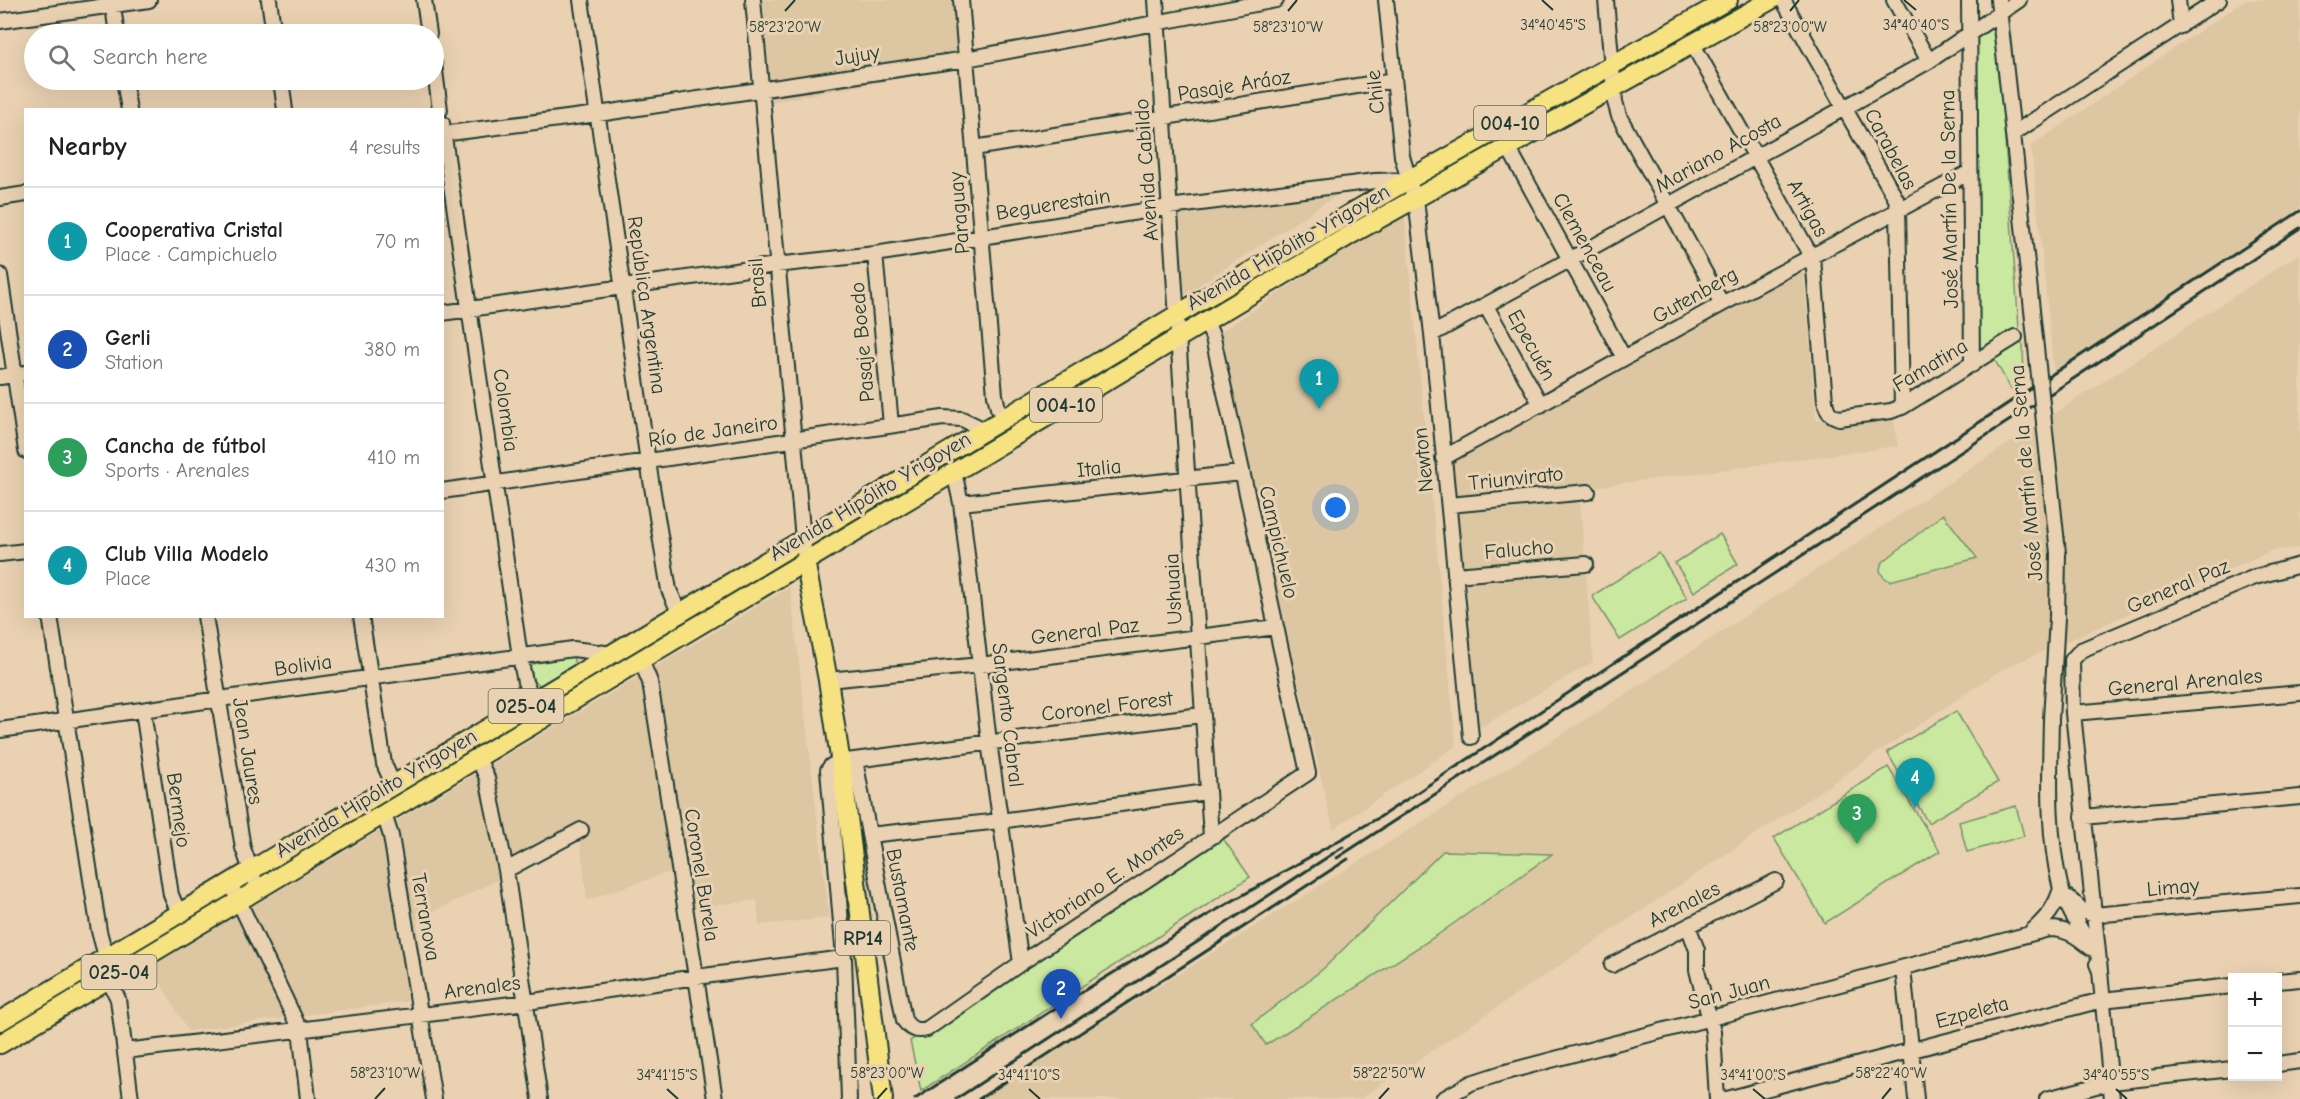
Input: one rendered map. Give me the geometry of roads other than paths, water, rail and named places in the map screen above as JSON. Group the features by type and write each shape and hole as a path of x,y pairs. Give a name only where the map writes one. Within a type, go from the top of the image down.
{"main road":[{"name":"Avenida Hipólito Yrigoyen","path":"0,1022 249,870 1177,316 1408,180 1728,0"},
{"name":"Avenida Hipólito Yrigoyen","path":"0,1044 1206,321 1414,199 1771,0"},
{"name":"RP14","path":"806,561 828,680 847,761 843,777 883,1099"}],"street":[{"path":"0,21 113,3 148,0"},
{"path":"269,0 273,24"},
{"path":"424,0 428,24"},
{"name":"República Argentina","path":"581,0 648,462 669,590 680,614"},
{"name":"Brasil","path":"753,0 802,541 806,561"},
{"name":"Paraguay","path":"961,0 995,395 998,408 1005,419"},
{"name":"Avenida Cabildo","path":"1156,0 1178,338"},
{"name":"Jujuy","path":"444,131 598,114 966,59 1276,0"},
{"name":"Chile","path":"1386,0 1402,156 1408,180"},
{"path":"1606,0 1615,102 1619,116 1722,304"},
{"name":"Carabelas","path":"1783,0 1896,200 1902,407"},
{"path":"1894,0 1929,61"},
{"name":"José Martín De la Serna","path":"1969,0 1972,365"},
{"name":"Mariano Acosta","path":"1432,334 1571,260 1929,61 1969,34 1999,6 2019,0"},
{"path":"2178,0 2181,26"},
{"path":"2014,133 2219,0"},
{"path":"113,3 116,24"},
{"name":"José Martín de la Serna","path":"1999,6 2058,553 2051,719 2050,782 2053,837 2061,888 2100,971"},
{"name":"Artigas","path":"1692,44 1811,256 1827,411"},
{"name":"Pasaje Aráoz","path":"974,148 1394,80"},
{"path":"126,90 129,108"},
{"path":"282,90 285,108"},
{"path":"437,90 440,108"},
{"name":"Colombia","path":"444,138 520,657 525,682 533,701"},
{"name":"Clemenceau","path":"1508,147 1624,358"},
{"name":"Gutenberg","path":"1443,458 1722,304 1970,172"},
{"name":"Newton","path":"1408,180 1417,208 1432,334 1471,737"},
{"name":"Beguerestain","path":"444,313 776,265 875,254 1168,207 1375,181 1408,180"},
{"path":"0,198 24,194"},
{"name":"Pasaje Boedo","path":"875,254 891,426"},
{"path":"0,275 20,374 24,425"},
{"name":"Epecuén","path":"1486,306 1541,405"},
{"name":"Campichuelo","path":"1206,321 1213,338 1308,773"},
{"name":"Famatina","path":"1827,411 1839,418 1891,411 1902,407 2015,337"},
{"name":"Ushuaia","path":"1178,338 1206,792 1211,837"},
{"path":"0,377 20,374"},
{"name":"Río de Janeiro","path":"444,491 943,418 962,419 987,431"},
{"name":"Sargento Cabral","path":"954,472 961,503 989,742 1022,963"},
{"name":"Italia","path":"961,503 1187,481 1241,473"},
{"name":"Triunvirato","path":"1449,505 1588,492"},
{"path":"0,554 24,551"},
{"name":"Falucho","path":"1455,575 1586,564"},
{"name":"General Paz","path":"2075,654 2255,577 2300,565"},
{"path":"50,618 99,931 106,957"},
{"name":"Jean Jaures","path":"205,618 243,848 249,870 259,890"},
{"path":"361,618 384,764 393,784"},
{"name":"General Paz","path":"828,680 980,665 1276,627"},
{"name":"Bolivia","path":"0,730 573,649 613,654"},
{"name":"José Martín de la Serna","path":"2075,654 2072,660 2073,713 2112,1099"},
{"name":"Coronel Burela","path":"640,660 650,682 715,1099"},
{"name":"General Arenales","path":"2073,713 2300,693"},
{"name":"Bermejo","path":"143,711 171,896 179,913"},
{"name":"Coronel Forest","path":"847,761 1201,715"},
{"path":"478,758 487,778 506,870 540,1099"},
{"path":"847,761 831,766 828,770 844,958 849,1099"},
{"name":"Bustamante","path":"847,761 869,835 904,1020 914,1030 927,1029"},
{"name":"Victoriano E. Montes","path":"927,1029 1308,773"},
{"path":"869,835 1000,821 1206,792"},
{"path":"2083,817 2300,797"},
{"name":"Terranova","path":"384,814 391,836 434,1099"},
{"path":"506,870 581,830"},
{"name":"Arenales","path":"1612,965 1776,881"},
{"path":"230,883 300,1030 308,1099"},
{"path":"2061,888 2083,911 2094,915"},
{"name":"San Juan","path":"2028,934 2048,916 2058,899 2061,888"},
{"name":"Limay","path":"2094,915 2300,896"},
{"path":"1688,926 1697,950 1697,970 1713,1032 1717,1099"},
{"name":"San Juan","path":"1443,1099 1481,1079 2028,934 2061,929 2070,932 2091,948"},
{"name":"Arenales","path":"125,1051 421,1016 696,976 844,958"},
{"path":"1903,968 1916,1099"},
{"path":"108,978 118,999 131,1099"},
{"path":"2282,981 2300,979"},
{"name":"Ezpeleta","path":"1727,1099 2102,1000 2228,986"},
{"path":"2282,1063 2300,1061"},
{"path":"2047,1099 2111,1082 2228,1069"}],"railway":[{"path":"915,1099 1054,1009 1213,912 1380,817 2300,211"},
{"path":"1337,858 2064,385 2300,228"},
{"path":"956,1099 1343,847"},
{"path":"979,1099 1348,859"}],"place":[{"name":"Cooperativa Cristal","path":"1319,409"},
{"name":"Club Villa Modelo","path":"1915,808"},
{"name":"Cancha de fútbol","path":"1857,844"},
{"name":"Gerli","path":"1061,1019"}]}
